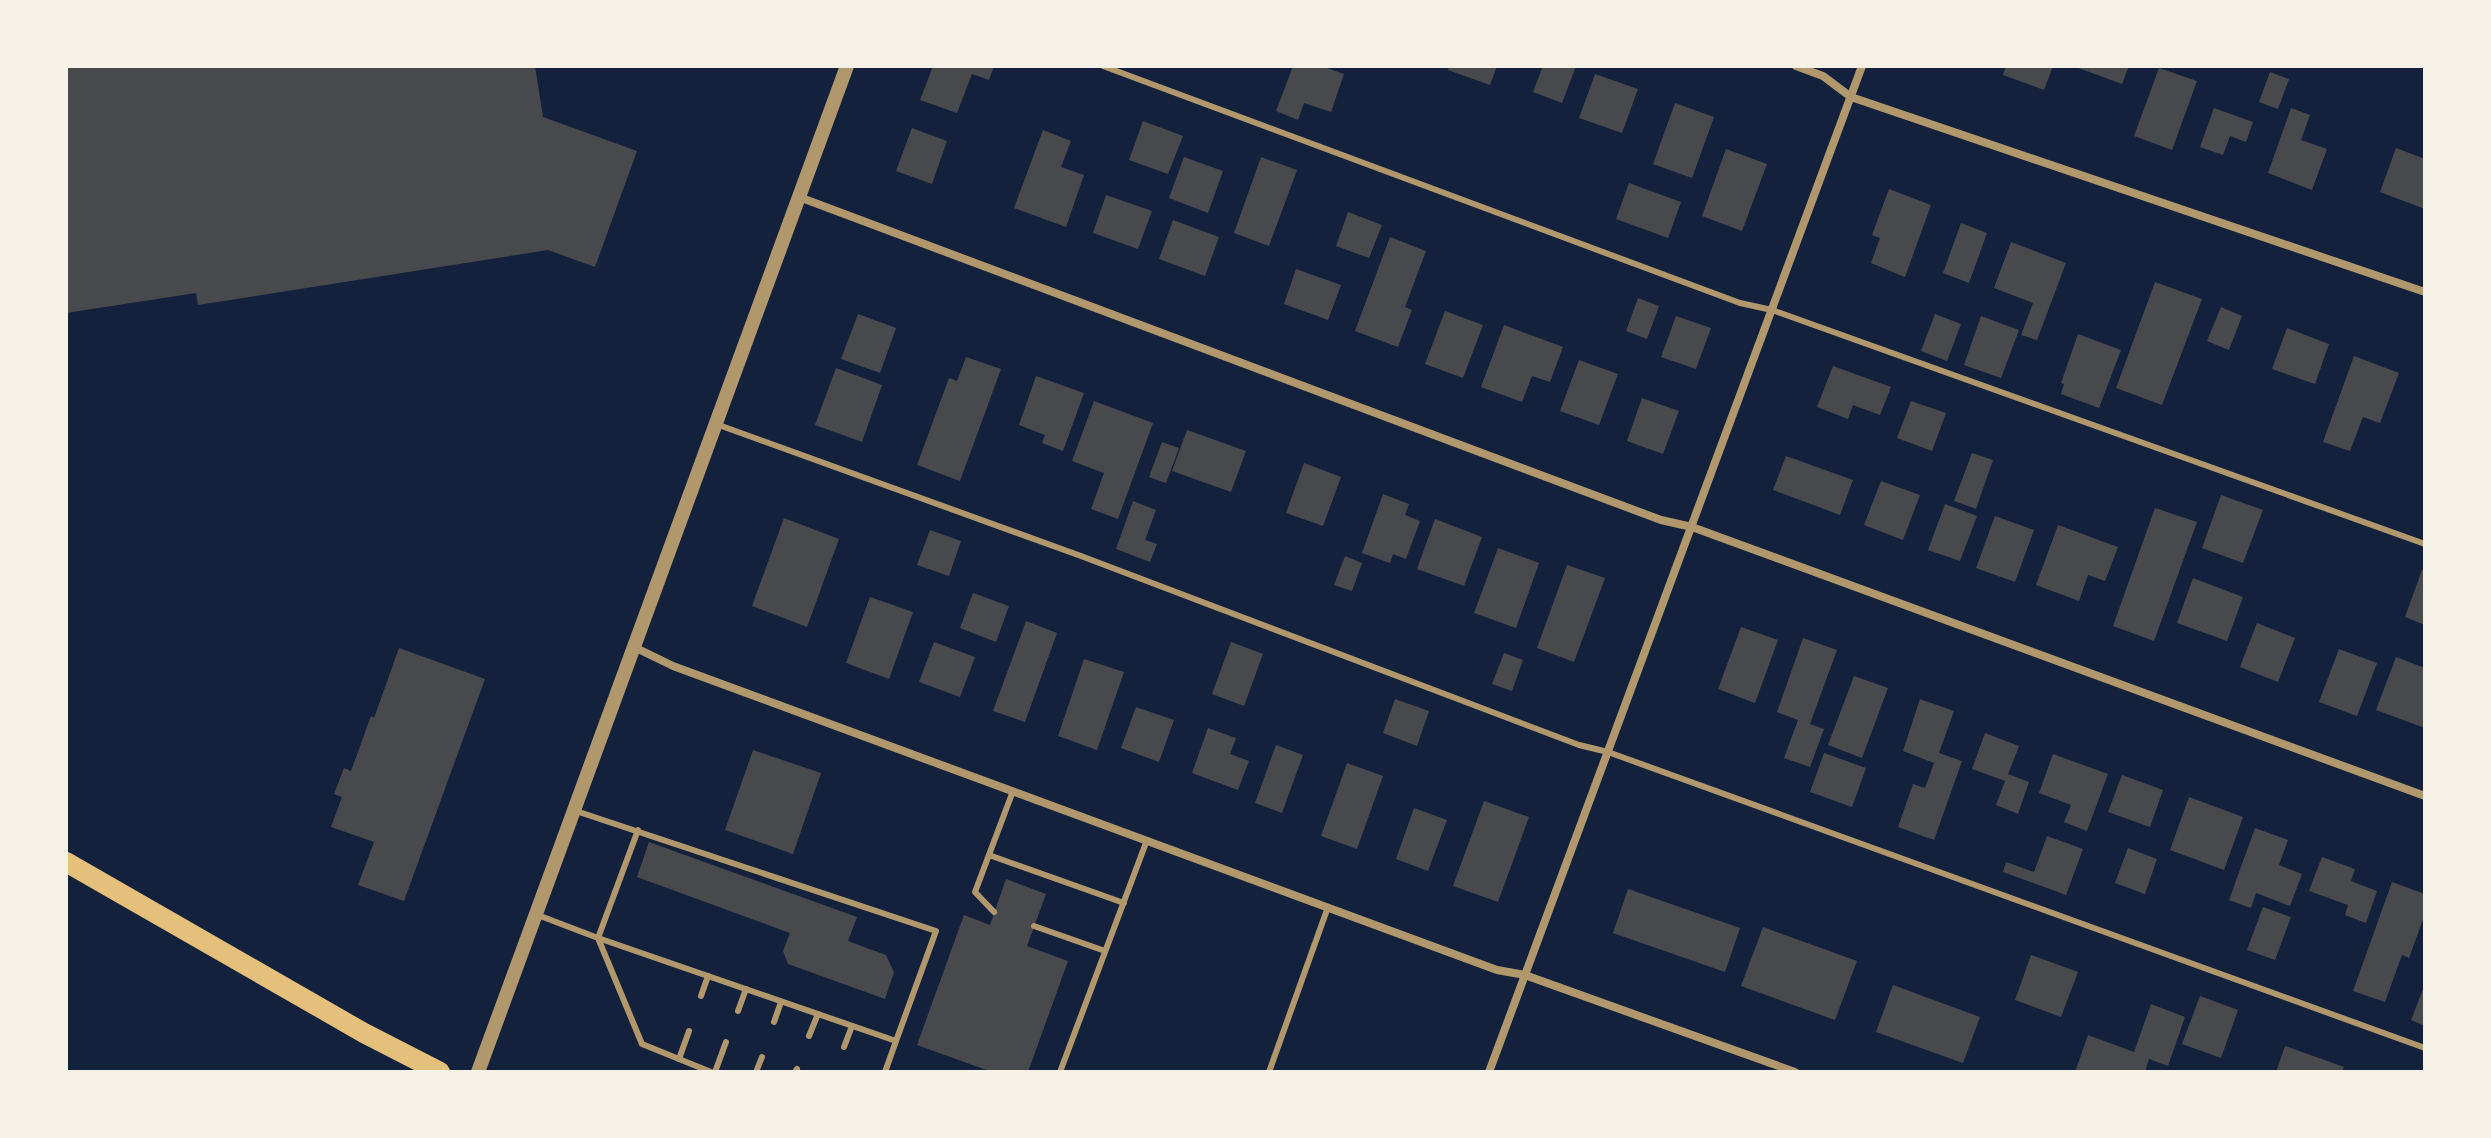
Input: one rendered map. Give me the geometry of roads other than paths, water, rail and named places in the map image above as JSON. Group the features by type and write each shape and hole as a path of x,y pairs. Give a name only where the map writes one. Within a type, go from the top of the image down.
{"main road":[{"path":"66,862 364,1033 440,1072"}],"street":[{"path":"478,1072 847,66"},
{"path":"1796,66 1823,76 1851,97 2425,292"},
{"path":"1489,1072 1862,66"},
{"path":"799,197 1661,520 1692,527 2425,796"},
{"path":"634,647 673,666 1497,970 1525,975 1795,1072"}],"lane":[{"path":"1103,66 1740,303 1772,310 2425,544"},
{"path":"716,424 1081,556 1579,745 1608,752 2425,1048"},
{"path":"994,912 975,892 1013,791"},
{"path":"573,810 936,931 885,1072"},
{"path":"638,830 598,938 642,1044 713,1072 726,1042"},
{"path":"1060,1072 1147,840"},
{"path":"989,855 1124,903"},
{"path":"1269,1072 1328,907"},
{"path":"534,914 896,1041"},
{"path":"1034,926 1105,951"},
{"path":"701,996 708,976"},
{"path":"738,1011 746,989"},
{"path":"774,1022 781,1002"},
{"path":"809,1036 818,1014"},
{"path":"844,1047 852,1026"},
{"path":"679,1059 689,1031"},
{"path":"756,1072 762,1057"}]}
